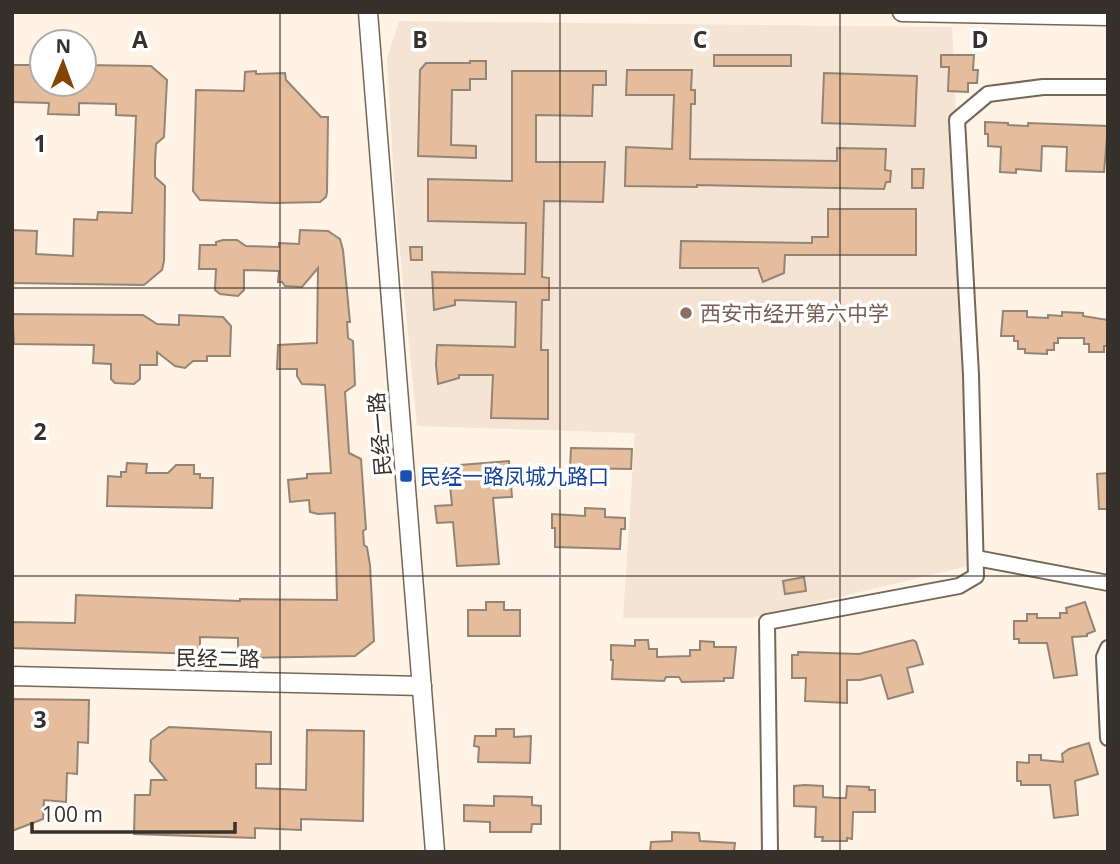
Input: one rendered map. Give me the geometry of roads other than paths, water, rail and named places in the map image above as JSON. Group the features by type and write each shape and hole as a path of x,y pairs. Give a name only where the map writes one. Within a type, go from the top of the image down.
{"street":[{"name":"民经一路","path":"368,12 435,852"},
{"path":"902,12 1108,16"},
{"path":"770,852 767,622 960,586 976,576 971,375 957,120 988,94 1043,88 1108,86"},
{"path":"976,558 1108,583"},
{"path":"1108,648 1104,657 1108,738"},
{"name":"民经二路","path":"12,676 422,686"}],"place":[{"name":"西安市经开第六中学","path":"686,313"},
{"name":"民经一路凤城九路口","path":"406,476"}]}
